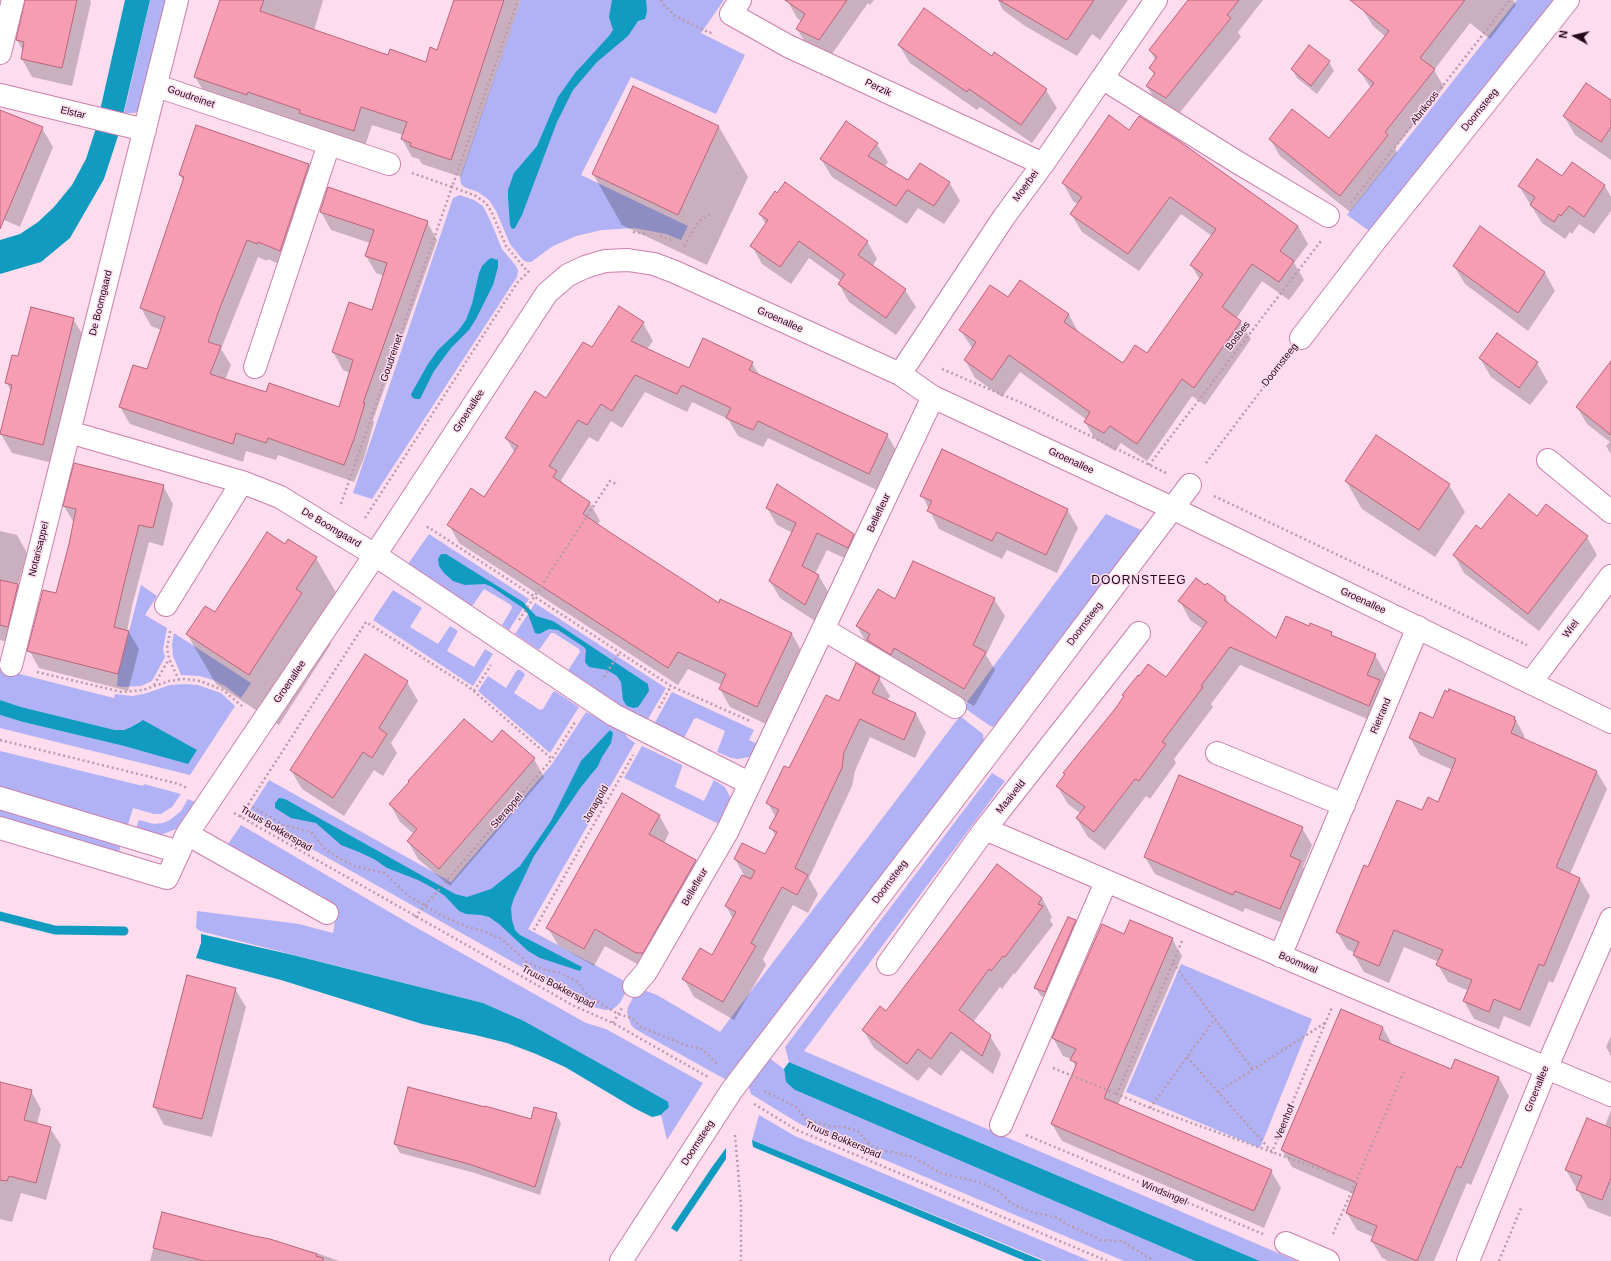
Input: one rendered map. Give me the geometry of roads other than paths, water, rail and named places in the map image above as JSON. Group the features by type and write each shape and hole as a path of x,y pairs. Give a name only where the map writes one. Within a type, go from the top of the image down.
{"street":[{"path":"0,53 13,0"},
{"name":"De Boomgaard","path":"177,0 157,86 136,128 69,432 242,482 280,497 375,555"},
{"name":"Moerbei","path":"900,374 1004,217 1043,164 1156,0"},
{"name":"Doornsteeg","path":"1301,338 1380,235 1568,0"},
{"name":"Perzik","path":"735,7 788,46 1043,164"},
{"path":"1102,78 1237,162 1327,225"},
{"name":"Goudreinet","path":"157,86 389,164"},
{"name":"Elstar","path":"0,96 136,128"},
{"path":"255,367 329,144"},
{"name":"Groenallee","path":"0,828 167,878 183,843 547,293 568,275 585,267 605,261 628,260 654,264 900,374 933,397 1172,508 1251,548 1418,627 1611,722"},
{"name":"Bellefleur","path":"634,986 646,972 723,839 933,397"},
{"name":"Notarisappel","path":"11,666 69,432"},
{"path":"1548,460 1611,512"},
{"path":"166,604 242,482"},
{"name":"Doornsteeg","path":"621,1261 736,1084 1000,738 1190,485"},
{"path":"375,555 614,715 749,783"},
{"name":"Wiel","path":"1531,682 1611,576"},
{"name":"Rietrand","path":"1280,956 1418,627"},
{"path":"823,629 956,707"},
{"name":"Maaiveld","path":"888,964 985,829 1139,633"},
{"path":"1217,753 1344,805"},
{"path":"0,798 183,843 327,913"},
{"name":"Boomwal","path":"985,829 1280,956 1611,1095"},
{"path":"1000,1125 1106,882"},
{"name":"Groenallee","path":"1468,1261 1546,1069 1609,928"},
{"path":"1286,1243 1325,1260"}],"waterway":[{"path":"0,916 55,930 124,931"}],"district":[{"name":"DOORNSTEEG","path":"1139,581"}]}
